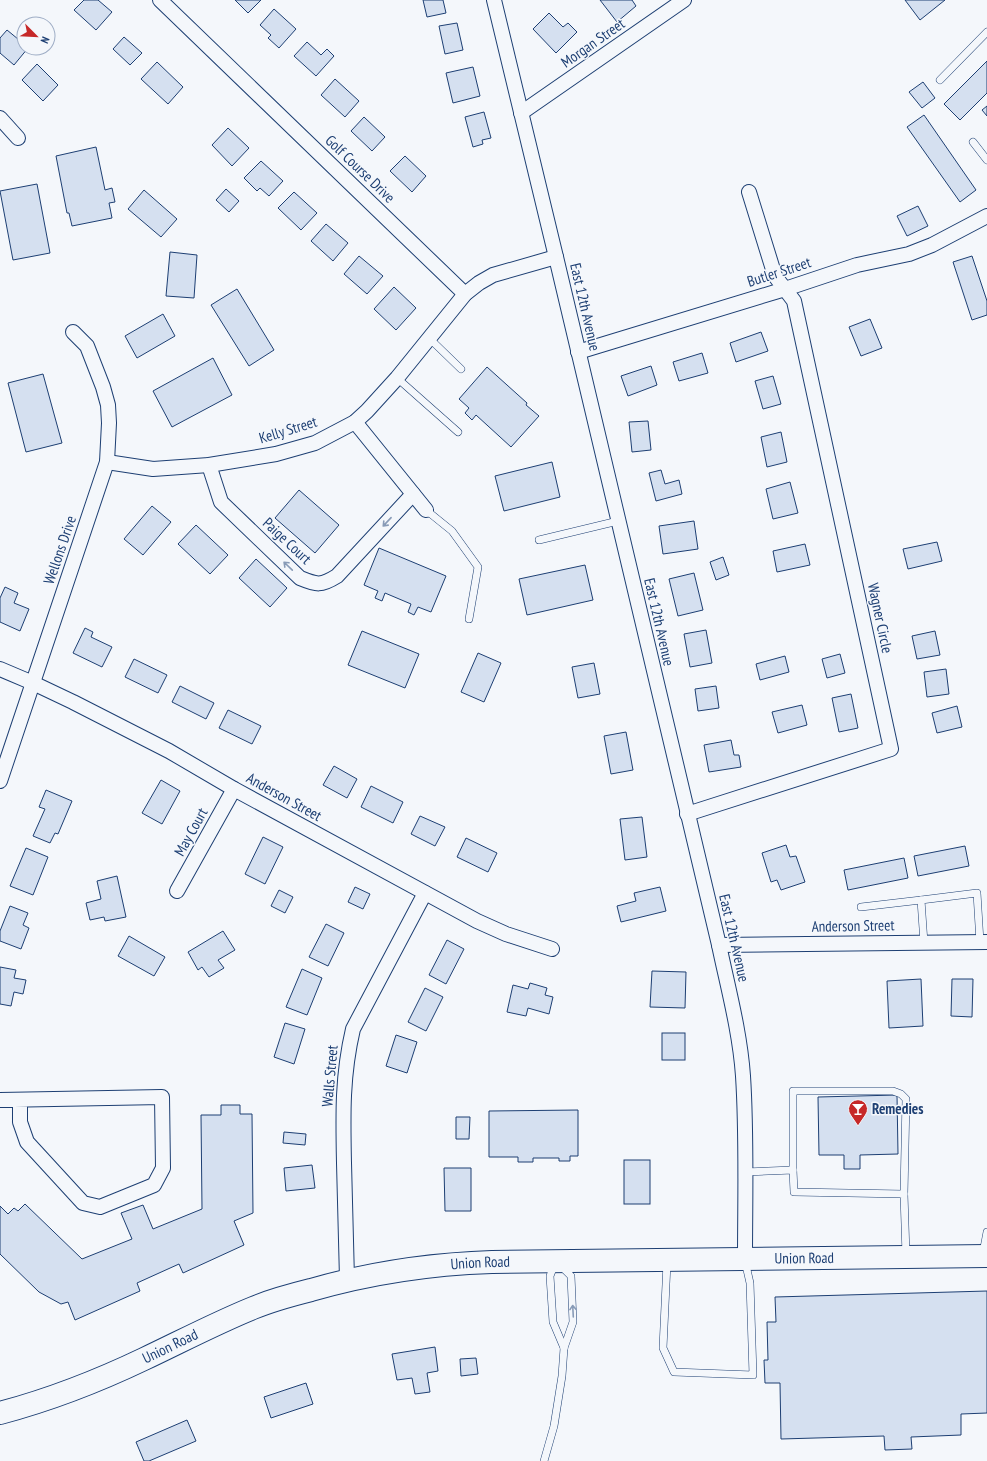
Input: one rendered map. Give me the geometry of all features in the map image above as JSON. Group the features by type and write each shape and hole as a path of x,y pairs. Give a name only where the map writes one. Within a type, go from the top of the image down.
{"main road":[{"name":"Union Road","path":"0,1414 38,1402 96,1380 254,1307 347,1280 406,1268 462,1263 556,1261 985,1256"}],"street":[{"name":"Golf Course Drive","path":"160,0 465,294"},
{"name":"East 12th Avenue","path":"494,0 719,945 730,997 743,1076 745,1259"},
{"name":"Morgan Street","path":"521,113 684,0"},
{"path":"0,118 18,138"},
{"path":"749,192 775,276 785,289"},
{"name":"Butler Street","path":"578,352 785,289 857,265 909,254 932,245 987,216"},
{"path":"465,294 479,283 493,275 556,257"},
{"name":"Wagner Circle","path":"687,814 891,749 794,301 785,289"},
{"name":"Kelly Street","path":"107,462 153,469 209,465 276,454 314,443 355,422 367,411 397,378 465,294"},
{"name":"Wellons Drive","path":"0,781 107,462 109,423 108,405 87,346 73,332"},
{"path":"355,422 426,510"},
{"name":"Paige Court","path":"209,465 221,502 300,578 313,583 326,582 336,576 414,494"},
{"name":"Anderson Street","path":"0,670 33,682 169,751 234,789 477,921 506,934 552,949"},
{"name":"May Court","path":"177,891 234,789"},
{"name":"Walls Street","path":"347,1280 343,1104 347,1053 353,1028 425,894"},
{"name":"Anderson Street","path":"719,945 984,942"},
{"path":"0,1100 162,1098 163,1168 154,1185 100,1207 83,1203 27,1142 20,1122 20,1100"}],"lane":[{"path":"940,80 987,32"},
{"path":"973,142 987,160"},
{"path":"430,338 461,369"},
{"path":"397,378 458,432"},
{"path":"426,510 452,531 478,567 469,619"},
{"path":"539,540 618,520"},
{"path":"861,907 976,893 984,942"},
{"path":"921,900 924,943"},
{"path":"904,1194 794,1192 793,1091 893,1091 906,1099 904,1194 906,1257"},
{"path":"745,1172 793,1170"},
{"path":"985,1256 987,1232"},
{"path":"667,1260 663,1348 674,1372 753,1375 750,1283 745,1259"},
{"path":"544,1461 554,1426 562,1376 564,1348 574,1322 571,1276 556,1261 550,1276 553,1322 564,1348"}],"building":[{"path":"84,0 98,0 112,12 96,30 74,10"},
{"path":"235,0 261,0 248,13"},
{"path":"423,0 443,0 446,13 427,17"},
{"path":"600,0 632,0 636,6 617,22"},
{"path":"905,0 945,0 920,20"},
{"path":"274,9 296,29 279,48 268,38 271,35 260,25"},
{"path":"549,13 563,27 568,23 577,32 556,53 533,29"},
{"path":"457,23 463,50 445,54 439,26"},
{"path":"7,30 16,37 16,56 21,56 14,65 0,53 0,38"},
{"path":"124,37 142,53 130,65 113,49"},
{"path":"307,42 321,55 327,49 334,56 316,76 294,56"},
{"path":"987,61 987,93 960,120 944,104"},
{"path":"157,62 183,87 168,104 141,79"},
{"path":"37,64 58,85 43,101 22,80"},
{"path":"473,67 480,96 453,103 446,73"},
{"path":"335,79 359,101 345,117 321,95"},
{"path":"923,82 935,98 922,108 909,92"},
{"path":"987,106 987,116 982,110"},
{"path":"484,112 491,138 482,140 483,144 473,147 465,117"},
{"path":"924,115 976,190 960,202 907,127"},
{"path":"364,117 385,137 372,151 351,131"},
{"path":"228,128 249,148 232,166 212,145"},
{"path":"96,147 105,190 112,188 115,202 109,203 112,218 72,226 69,213 67,213 56,156"},
{"path":"405,156 426,176 412,192 390,171"},
{"path":"261,161 283,181 269,196 260,188 257,191 244,178"},
{"path":"37,184 50,253 13,260 0,191"},
{"path":"226,189 239,201 229,212 216,200"},
{"path":"144,190 177,219 161,237 128,209"},
{"path":"294,192 317,213 301,230 278,208"},
{"path":"918,206 928,226 907,236 897,216"},
{"path":"326,224 348,243 333,261 311,241"},
{"path":"170,252 197,255 194,298 166,296"},
{"path":"359,256 383,276 367,294 344,274"},
{"path":"972,256 987,301 987,315 972,320 953,262"},
{"path":"394,287 416,308 396,330 374,309"},
{"path":"237,289 274,350 249,366 211,305"},
{"path":"163,314 175,336 137,358 125,336"},
{"path":"870,319 882,348 861,356 849,327"},
{"path":"761,332 768,351 736,362 730,343"},
{"path":"702,353 708,373 679,381 673,362"},
{"path":"213,358 232,395 172,427 153,391"},
{"path":"651,366 657,385 628,396 621,376"},
{"path":"487,367 527,403 526,405 539,416 511,447 476,415 472,420 465,413 469,408 459,399"},
{"path":"43,374 62,443 26,452 8,383"},
{"path":"773,376 781,404 763,409 755,381"},
{"path":"648,421 651,450 632,452 629,422"},
{"path":"781,432 787,462 767,467 761,437"},
{"path":"552,462 560,497 504,511 495,476"},
{"path":"661,470 665,484 679,480 682,494 656,501 649,473"},
{"path":"790,482 798,513 773,519 766,489"},
{"path":"299,490 339,525 315,553 275,518"},
{"path":"152,506 171,522 143,555 124,539"},
{"path":"694,521 698,549 663,554 659,526"},
{"path":"196,525 228,555 210,574 178,544"},
{"path":"937,542 942,561 908,569 903,549"},
{"path":"805,544 810,565 777,572 773,551"},
{"path":"379,548 446,576 431,612 418,607 414,615 408,612 411,604 385,593 382,601 375,598 378,591 364,585"},
{"path":"723,557 729,575 716,580 710,562"},
{"path":"256,559 287,588 270,607 239,578"},
{"path":"585,565 593,600 527,615 519,579"},
{"path":"694,573 703,610 678,616 669,579"},
{"path":"5,587 18,593 14,603 29,609 20,631 0,622 0,598"},
{"path":"85,628 93,632 91,637 112,647 102,667 73,653"},
{"path":"706,630 712,663 690,667 684,634"},
{"path":"362,631 419,654 405,688 348,665"},
{"path":"935,631 940,655 917,659 912,636"},
{"path":"478,653 501,663 484,702 461,692"},
{"path":"840,654 845,673 827,678 822,659"},
{"path":"785,656 789,672 760,680 756,664"},
{"path":"134,659 167,675 158,693 125,677"},
{"path":"594,663 600,694 578,698 572,667"},
{"path":"946,669 949,694 927,697 924,672"},
{"path":"180,686 214,703 206,719 172,702"},
{"path":"716,686 719,708 698,711 695,689"},
{"path":"851,694 858,728 839,732 832,698"},
{"path":"802,705 807,725 778,733 772,712"},
{"path":"957,706 962,727 937,733 932,713"},
{"path":"228,710 261,726 252,744 219,728"},
{"path":"626,732 633,770 611,774 604,736"},
{"path":"731,740 734,755 739,755 741,767 709,772 704,745"},
{"path":"334,766 357,779 347,798 323,785"},
{"path":"161,780 180,791 162,824 142,813"},
{"path":"371,786 403,802 393,823 361,807"},
{"path":"46,790 72,801 58,834 55,833 50,843 33,836 45,809 39,807"},
{"path":"420,816 445,827 435,846 411,834"},
{"path":"642,817 647,857 625,860 620,819"},
{"path":"263,837 283,847 265,884 245,874"},
{"path":"466,838 497,853 488,872 457,857"},
{"path":"786,845 790,857 796,856 805,882 781,890 777,880 771,882 762,853"},
{"path":"965,846 969,866 918,876 914,856"},
{"path":"26,848 48,857 33,895 10,886"},
{"path":"904,858 908,878 848,890 844,870"},
{"path":"117,876 126,917 105,921 104,917 90,920 86,903 101,899 97,881"},
{"path":"355,887 370,894 363,909 348,902"},
{"path":"660,887 666,911 621,922 617,906 636,901 634,893"},
{"path":"279,890 293,897 285,913 271,906"},
{"path":"10,906 28,913 23,925 29,928 21,949 0,941 0,931"},
{"path":"326,924 344,933 328,966 309,957"},
{"path":"223,931 235,950 218,960 224,968 209,977 202,967 198,970 188,952"},
{"path":"129,936 165,957 154,976 118,956"},
{"path":"447,940 464,949 446,984 429,975"},
{"path":"0,967 16,970 14,978 26,980 23,994 14,992 11,1006 0,1004"},
{"path":"302,969 322,978 307,1015 286,1007"},
{"path":"652,971 686,972 685,1008 650,1007"},
{"path":"921,979 923,1026 889,1028 887,981"},
{"path":"952,979 973,979 972,1017 951,1016"},
{"path":"530,983 547,988 545,995 553,997 549,1014 528,1008 526,1016 507,1012 513,985 528,989"},
{"path":"425,988 443,997 426,1031 408,1022"},
{"path":"285,1023 305,1029 294,1064 274,1057"},
{"path":"662,1033 685,1033 685,1060 662,1060"},
{"path":"396,1035 417,1042 407,1073 386,1066"},
{"name":"Remedies","path":"897,1095 898,1154 860,1155 860,1169 844,1169 844,1155 819,1155 818,1097"},
{"path":"221,1105 240,1105 240,1114 252,1114 253,1213 234,1221 244,1245 183,1273 179,1264 137,1283 140,1291 75,1320 68,1302 61,1304 39,1292 0,1254 0,1206 8,1214 14,1208 18,1211 25,1204 82,1259 132,1239 121,1213 143,1205 153,1229 202,1209 201,1115 221,1115"},
{"path":"578,1110 578,1156 570,1156 570,1161 559,1161 559,1158 533,1158 533,1162 518,1162 518,1157 489,1157 489,1111"},
{"path":"456,1117 470,1117 469,1139 456,1139"},
{"path":"284,1132 306,1134 305,1145 283,1143"},
{"path":"624,1160 650,1160 650,1204 624,1204"},
{"path":"312,1165 315,1188 286,1191 284,1168"},
{"path":"444,1168 471,1168 471,1211 445,1211"},
{"path":"987,1291 987,1413 961,1414 961,1435 911,1437 912,1449 885,1450 884,1436 781,1439 780,1383 765,1383 764,1360 768,1360 767,1322 776,1322 775,1297"},
{"path":"435,1347 438,1371 427,1373 430,1392 415,1394 412,1378 397,1380 392,1354"},
{"path":"476,1358 478,1374 461,1376 460,1359"},
{"path":"306,1383 313,1404 271,1418 264,1397"},
{"path":"187,1420 196,1441 149,1461 144,1461 136,1442"}],"place":[{"name":"Remedies","path":"858,1126"}]}
